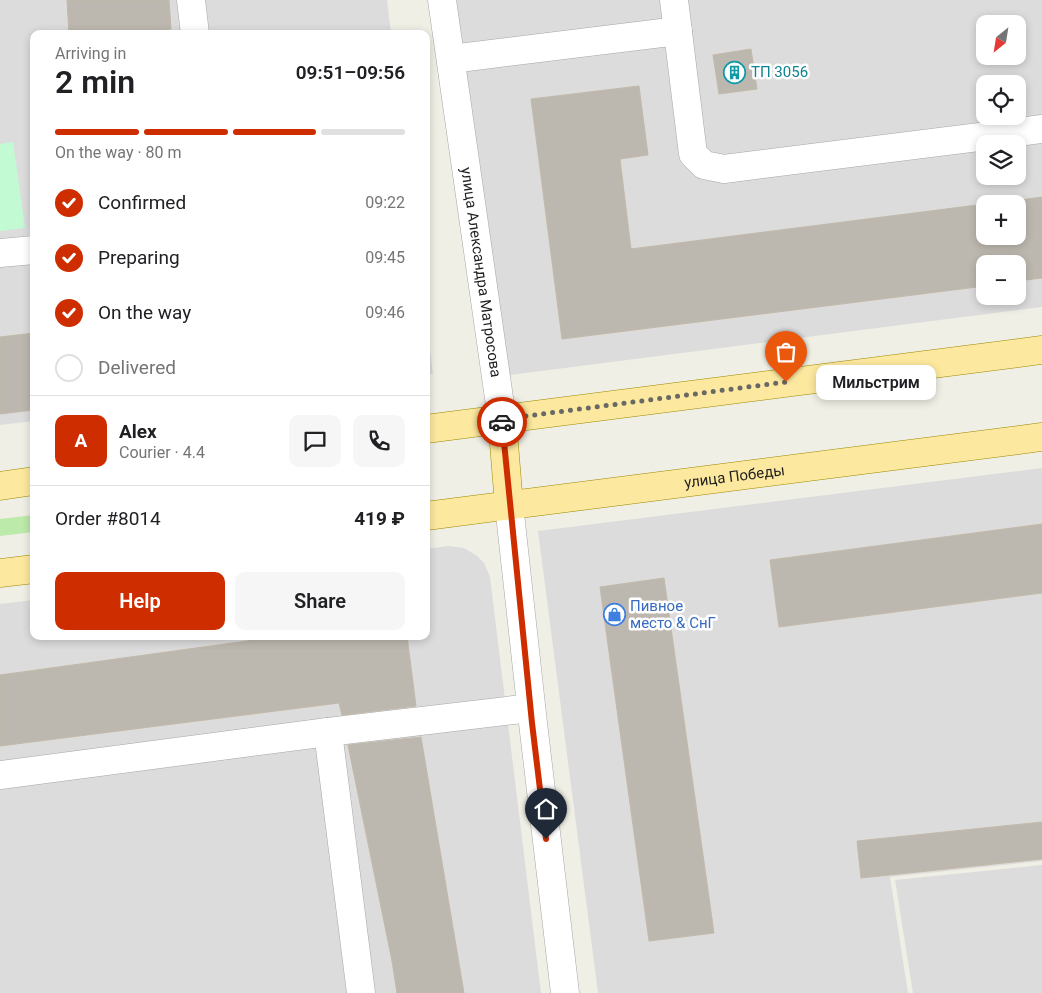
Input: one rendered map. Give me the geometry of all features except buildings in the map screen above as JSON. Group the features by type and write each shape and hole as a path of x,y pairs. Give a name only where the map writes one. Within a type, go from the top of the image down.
{"main road":[{"path":"430,429 1042,350"},
{"name":"улица Александра Матросова","path":"502,419 509,504"},
{"name":"улица Победы","path":"430,515 1042,437"},
{"path":"0,486 30,482"},
{"path":"0,573 30,569"}],"street":[{"path":"191,0 195,30"},
{"name":"улица Александра Матросова","path":"442,0 502,419"},
{"path":"674,0 693,154 704,165 724,169 1042,129"},
{"path":"451,59 678,31"},
{"path":"0,253 30,250"},
{"name":"улица Александра Матросова","path":"509,504 565,993"},
{"path":"0,775 328,732 531,708"},
{"path":"328,732 361,993"}],"shaded area":[{"path":"0,0 387,0 391,30 30,30 30,421 0,425"},
{"path":"454,0 1042,0 1042,307 495,377"},
{"path":"430,349 433,374 430,374"},
{"path":"1042,468 1042,861 890,877 908,993 598,993 538,531"},
{"path":"448,546 464,548 484,563 490,577 541,993 0,993 0,604 30,600 30,640 430,640 430,548"},
{"path":"1042,865 1042,993 913,993 895,880"}],"green space":[{"path":"13,142 25,228 0,231 0,144"},
{"path":"30,515 30,532 0,536 0,519"}],"way so far":[{"path":"502,422 502,419 786,382"}],"place":[{"name":"ТП 3056","path":"735,72"},
{"name":"Мильстрим","path":"786,382"},
{"name":"Пивное место & СнГ","path":"614,615"}],"route":[{"path":"502,422 532,723 546,839"}]}
